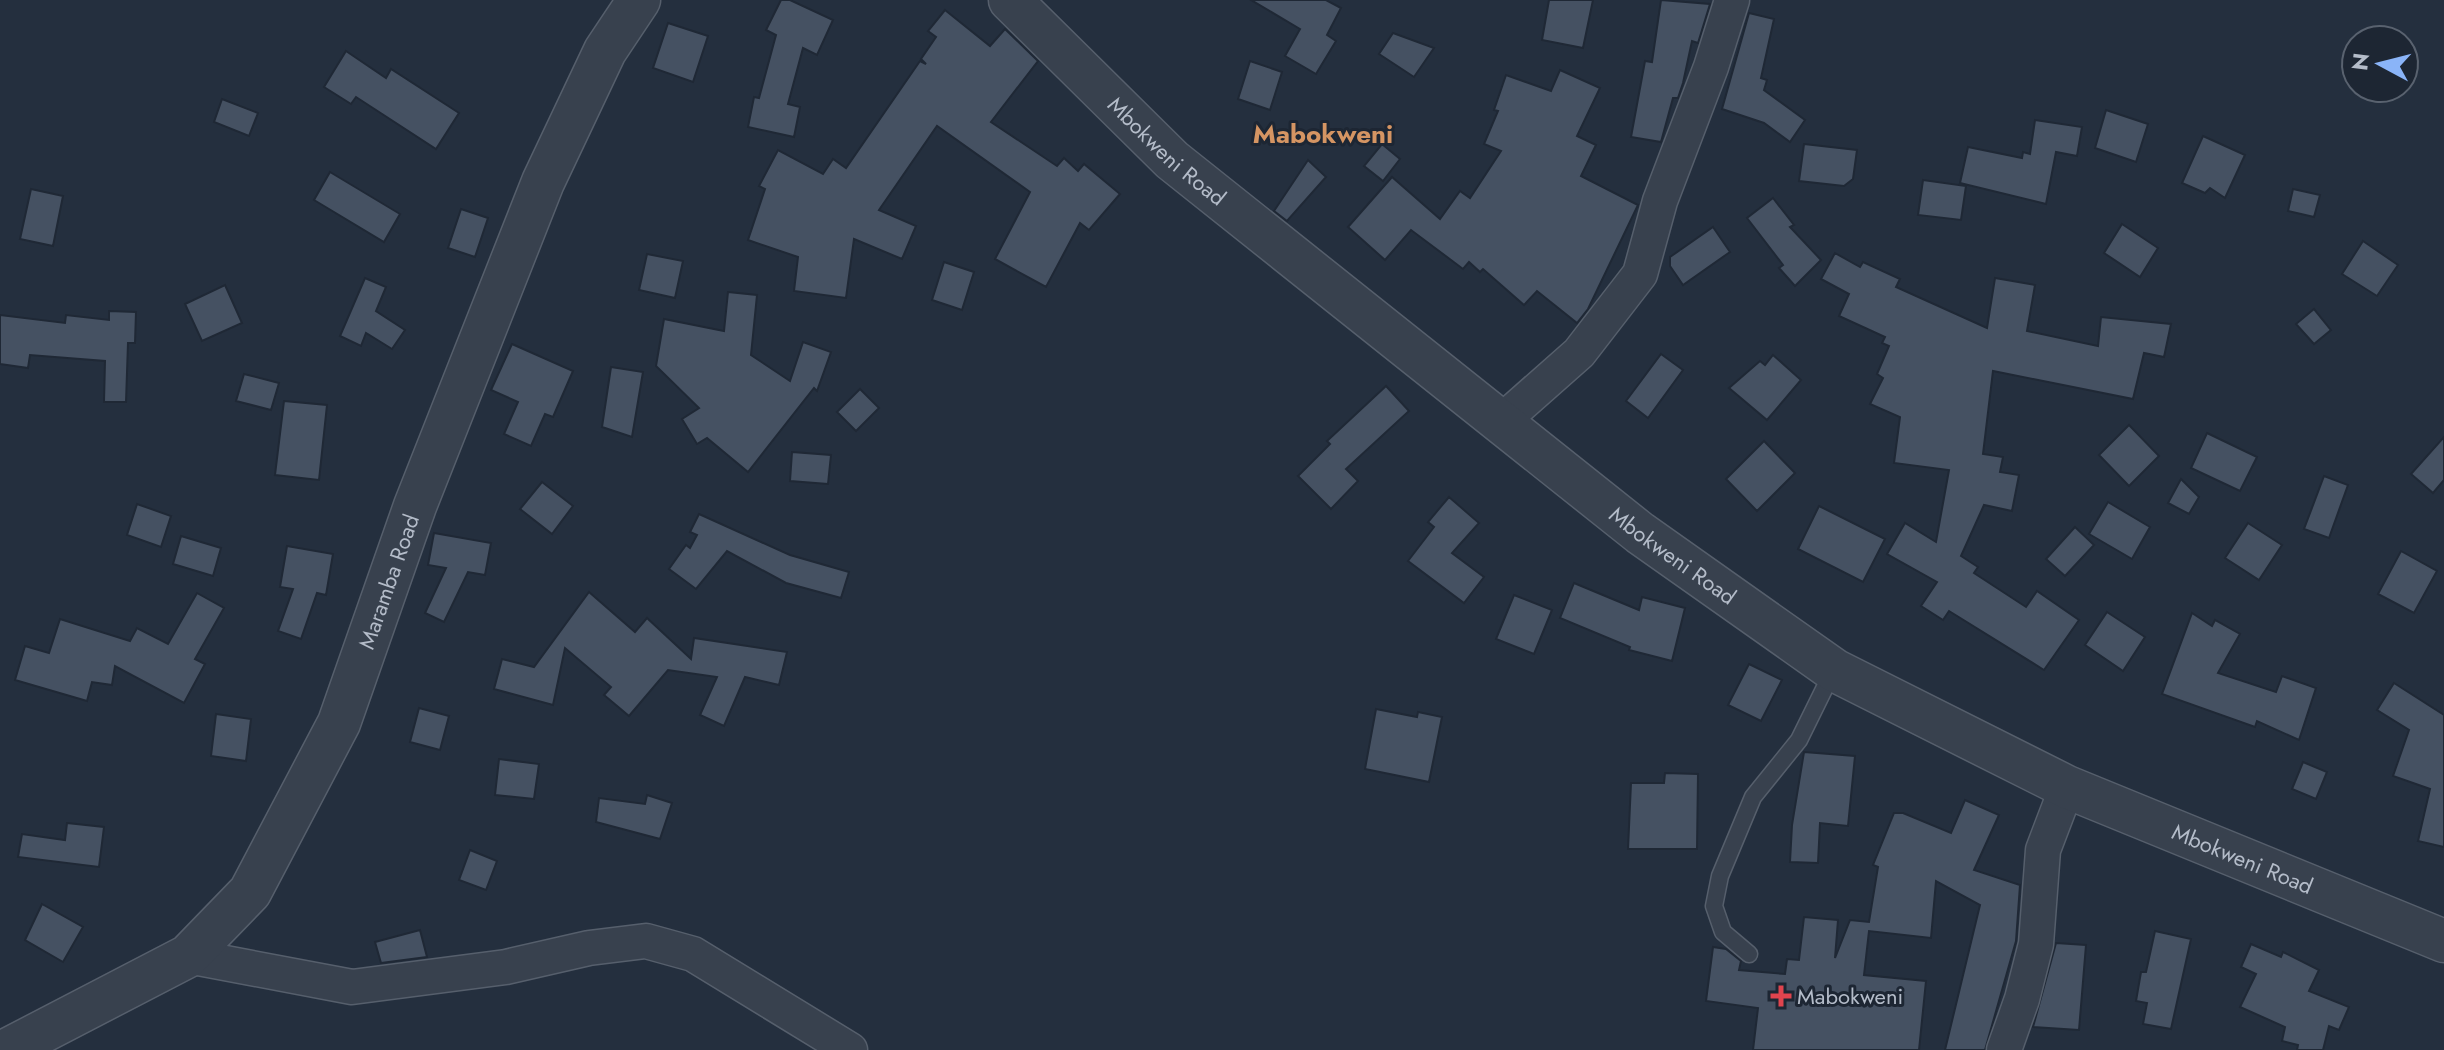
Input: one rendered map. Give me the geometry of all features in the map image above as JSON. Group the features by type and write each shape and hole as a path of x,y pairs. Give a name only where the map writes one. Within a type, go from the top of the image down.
{"street":[{"name":"Maramba Road","path":"7,1050 188,956 250,892 339,723 415,506 543,182 605,51 639,0"},
{"name":"Mbokweni Road","path":"1010,0 1172,160 1640,533 1834,670 2067,787 2444,941"},
{"path":"1502,421 1579,353 1640,274 1660,201 1711,67 1732,0"},
{"path":"2004,1050 2022,999 2036,944 2043,850 2067,787"},
{"path":"188,956 352,987 506,967 589,948 646,941 693,954 850,1050"}],"lane":[{"path":"1749,954 1723,932 1714,906 1720,876 1753,797 1799,740 1834,670"}],"building":[{"path":"781,0 790,0 833,20 817,55 803,48 788,104 800,107 794,137 748,127 754,97 759,98 776,35 766,30"},
{"path":"1251,0 1326,0 1341,8 1327,35 1336,41 1316,74 1285,56 1300,29"},
{"path":"1549,0 1593,0 1583,48 1542,40"},
{"path":"1661,0 1710,4 1698,43 1692,41 1683,83 1678,98 1673,98 1661,142 1631,137 1645,61 1652,62"},
{"path":"945,10 990,46 1005,29 1038,61 991,122 1057,166 1064,158 1078,171 1084,164 1120,194 1089,230 1080,223 1046,287 995,259 1030,192 937,126 879,210 916,226 902,259 854,239 846,298 794,291 798,257 748,240 765,189 759,186 778,150 823,174 833,159 846,168 920,61 926,64 921,59 936,37 928,31"},
{"path":"1749,13 1774,19 1761,78 1767,80 1764,90 1805,120 1790,142 1764,123 1722,109"},
{"path":"668,23 708,36 693,82 653,68"},
{"path":"1393,33 1434,48 1414,77 1379,54"},
{"path":"346,51 386,78 391,69 459,113 436,149 356,97 351,104 324,87"},
{"path":"1250,61 1282,72 1270,110 1238,99"},
{"path":"1560,70 1600,88 1577,136 1596,145 1581,176 1638,205 1588,309 1577,323 1537,291 1524,305 1483,269 1480,272 1469,262 1463,269 1411,230 1385,260 1348,227 1392,177 1440,219 1460,191 1470,198 1501,151 1484,144 1498,111 1494,110 1506,75 1551,91"},
{"path":"222,99 258,113 249,136 214,122"},
{"path":"2106,110 2148,124 2136,162 2095,148"},
{"path":"2035,120 2082,127 2077,156 2056,152 2046,204 1960,183 1968,147 2022,158 2023,152 2030,154"},
{"path":"2203,136 2245,155 2225,198 2210,188 2205,193 2182,183"},
{"path":"1382,144 1400,159 1383,181 1364,166"},
{"path":"1804,144 1857,150 1853,179 1844,186 1799,181"},
{"path":"1308,160 1326,177 1287,221 1274,211"},
{"path":"330,172 400,214 384,242 314,200"},
{"path":"1923,180 1966,186 1961,220 1918,215"},
{"path":"31,189 63,196 53,246 20,239"},
{"path":"2293,189 2320,195 2314,217 2288,211"},
{"path":"1773,198 1794,225 1790,227 1821,260 1795,286 1779,268 1783,265 1747,218"},
{"path":"461,209 488,218 475,257 448,248"},
{"path":"2122,224 2158,248 2140,277 2104,253"},
{"path":"1713,227 1730,252 1683,285 1670,266 1670,257"},
{"path":"2363,241 2398,265 2377,296 2342,274"},
{"path":"1835,253 1860,267 1863,262 1900,279 1896,287 1987,328 1995,278 2035,285 2027,331 2098,346 2101,317 2171,324 2164,357 2144,353 2133,399 1993,371 1983,454 2003,457 2000,472 2019,475 2012,511 1984,505 1961,556 1978,567 1974,573 2026,607 2037,591 2079,620 2044,670 1949,611 1943,620 1921,606 1937,582 1887,554 1905,523 1936,542 1949,470 1894,463 1900,417 1870,404 1883,378 1877,374 1889,346 1882,343 1885,337 1839,316 1849,294 1821,279"},
{"path":"647,254 683,261 675,298 639,290"},
{"path":"944,262 974,272 962,310 932,300"},
{"path":"365,278 386,287 376,311 405,330 392,349 366,333 361,346 340,336"},
{"path":"225,285 242,323 202,341 185,304"},
{"path":"728,292 757,295 751,355 790,381 803,342 831,352 817,391 814,388 748,472 707,438 697,444 682,419 699,408 656,366 664,319 724,331"},
{"path":"2314,309 2331,330 2314,344 2296,324"},
{"path":"109,311 136,312 135,343 128,343 126,402 104,402 105,361 30,355 28,368 0,364 0,315 65,323 66,315 109,320"},
{"path":"512,344 573,371 553,417 545,414 531,446 504,434 518,402 491,390"},
{"path":"1661,354 1683,370 1648,418 1626,401"},
{"path":"1773,355 1801,380 1767,420 1729,388 1760,361 1765,365"},
{"path":"611,367 643,372 632,437 602,427"},
{"path":"244,374 279,383 271,410 236,401"},
{"path":"1386,386 1409,411 1346,469 1358,481 1331,509 1298,476 1330,444 1327,441"},
{"path":"860,389 879,408 856,431 837,412"},
{"path":"284,401 327,405 319,480 275,475"},
{"path":"2129,425 2159,456 2129,486 2099,455"},
{"path":"2207,433 2257,457 2240,491 2191,468"},
{"path":"2444,437 2444,480 2433,493 2411,474"},
{"path":"1764,441 1795,473 1757,511 1726,479"},
{"path":"792,452 831,455 828,484 790,481"},
{"path":"2324,476 2348,485 2329,538 2304,529"},
{"path":"2181,479 2199,497 2189,514 2168,503"},
{"path":"542,482 573,506 552,534 520,509"},
{"path":"1449,497 1479,523 1452,553 1484,577 1464,603 1408,561 1434,527 1428,522"},
{"path":"2108,502 2150,527 2132,559 2089,534"},
{"path":"137,504 171,516 161,547 127,535"},
{"path":"1819,506 1885,539 1863,582 1798,549"},
{"path":"699,514 790,555 849,572 841,598 786,583 727,551 696,589 669,569 686,545 690,548 697,535 690,532"},
{"path":"2248,523 2282,545 2259,580 2225,558"},
{"path":"2075,527 2094,545 2065,576 2046,559"},
{"path":"434,533 491,543 485,575 468,572 444,622 425,613 446,568 428,565"},
{"path":"181,536 221,548 213,576 173,564"},
{"path":"287,546 333,554 326,595 317,593 301,639 278,631 293,589 280,587"},
{"path":"2401,551 2437,571 2414,613 2378,594"},
{"path":"1574,583 1639,610 1642,597 1685,608 1672,661 1629,650 1630,647 1560,618"},
{"path":"589,592 635,632 647,618 691,659 694,638 787,652 779,685 745,677 724,726 700,715 717,677 668,670 629,716 604,695 611,687 565,648 553,705 494,689 502,659 534,667"},
{"path":"197,593 224,608 195,659 205,664 184,703 115,666 112,685 92,682 87,701 15,680 25,646 49,653 60,619 130,641 137,628 168,644"},
{"path":"1514,595 1552,610 1534,654 1496,639"},
{"path":"2107,612 2145,637 2123,671 2085,645"},
{"path":"2192,613 2212,626 2215,620 2240,634 2218,673 2276,692 2282,676 2316,688 2299,740 2257,721 2255,727 2162,694"},
{"path":"1749,664 1782,680 1761,721 1728,705"},
{"path":"2394,683 2444,715 2444,847 2418,841 2430,789 2393,776 2409,730 2377,710"},
{"path":"419,708 449,716 440,750 410,742"},
{"path":"1376,709 1417,717 1418,712 1442,717 1429,782 1365,769"},
{"path":"216,714 251,719 246,761 211,756"},
{"path":"1804,752 1855,756 1848,826 1820,823 1818,863 1790,862 1792,825"},
{"path":"499,759 539,764 534,799 495,795"},
{"path":"2303,762 2327,772 2316,799 2292,789"},
{"path":"1665,773 1698,774 1697,849 1628,849 1631,783 1664,783"},
{"path":"647,795 672,803 660,839 596,822 599,798 645,804"},
{"path":"1965,800 1999,815 1974,870 2020,885 2016,941 1985,1050 1945,1050 1980,905 1936,881 1931,938 1869,931 1864,975 1926,981 1919,1050 1753,1050 1758,1008 1706,1001 1713,947 1726,949 1741,961 1739,970 1785,974 1787,959 1799,960 1804,917 1838,920 1835,958 1850,920 1869,922 1878,867 1873,865 1894,813 1903,813 1951,833"},
{"path":"67,823 104,827 99,867 18,857 22,834 65,840"},
{"path":"470,850 497,861 486,890 459,880"},
{"path":"42,904 83,927 63,962 25,940"},
{"path":"420,930 427,957 381,963 375,942"},
{"path":"2155,931 2191,939 2171,1029 2143,1024 2147,1003 2136,1001 2141,972 2146,972"},
{"path":"2056,943 2086,945 2079,1030 2033,1027"},
{"path":"2251,944 2281,957 2283,952 2319,970 2309,991 2349,1007 2339,1030 2329,1026 2323,1050 2297,1050 2298,1045 2282,1041 2285,1027 2240,1007 2256,974 2241,967"}],"place":[{"name":"Mabokweni","path":"1781,996"}],"district":[{"name":"Mabokweni","path":"1323,134"}]}
